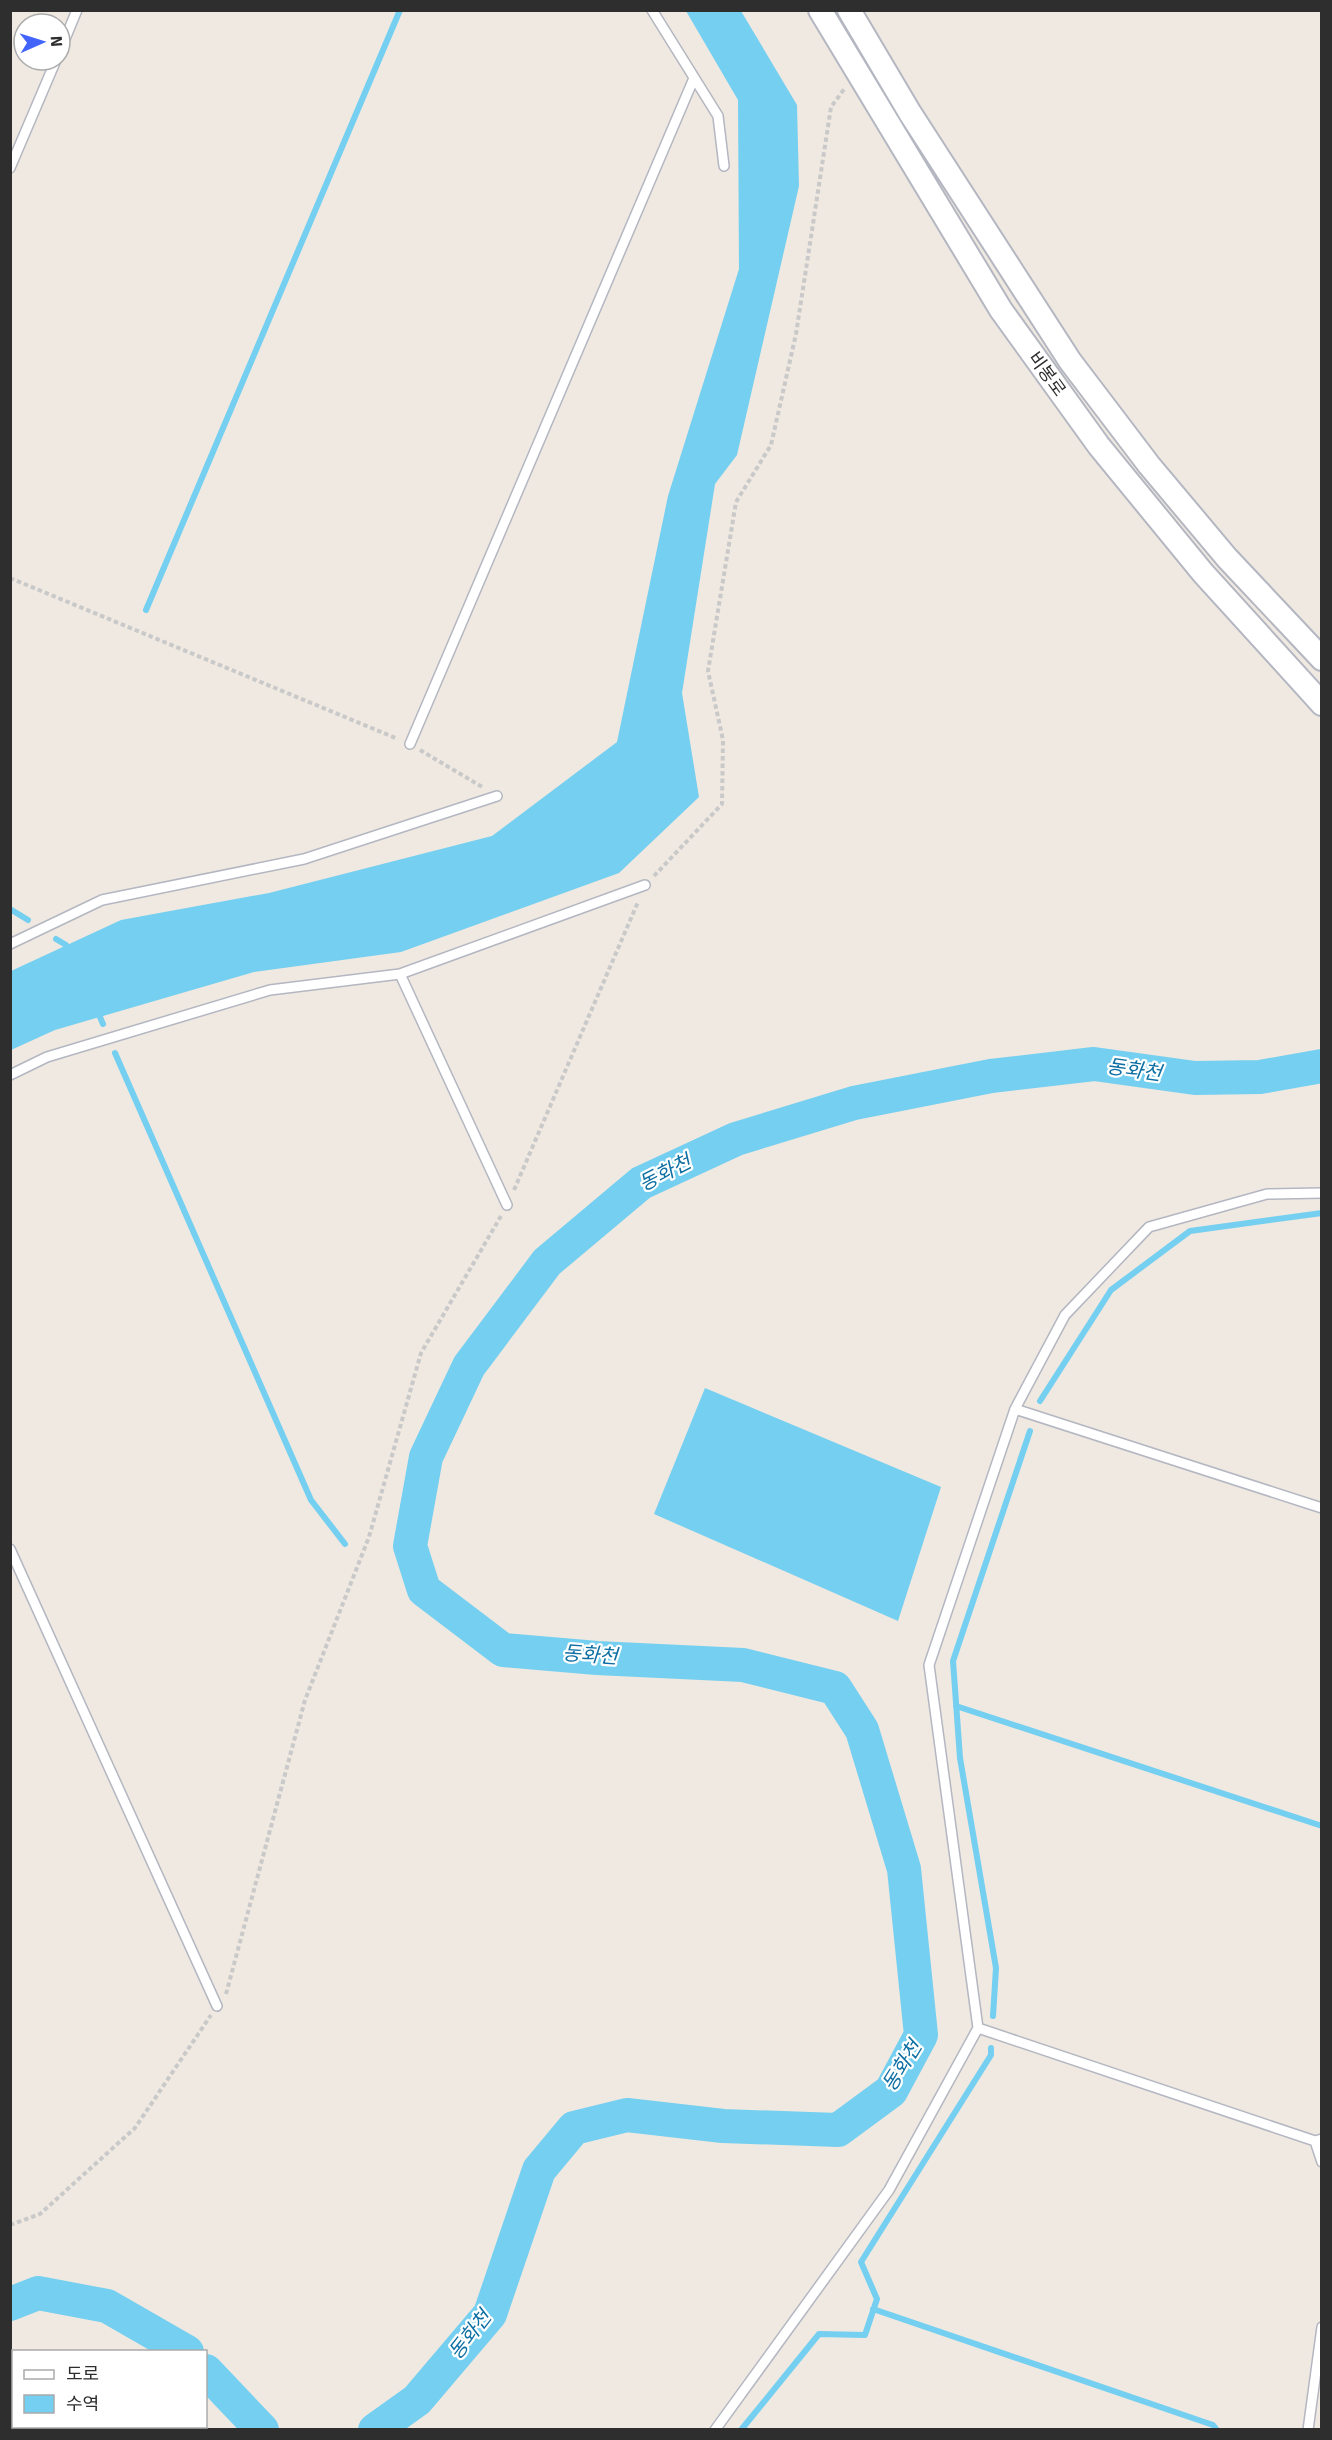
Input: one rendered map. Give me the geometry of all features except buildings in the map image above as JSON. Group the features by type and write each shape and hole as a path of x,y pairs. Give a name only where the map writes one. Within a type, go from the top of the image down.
{"street":[{"name":"비봉로","path":"820,10 1001,310 1099,446 1203,573 1322,704"},
{"name":"비봉로","path":"849,10 910,113 1070,361 1149,465 1198,524 1319,656"}],"lane":[{"path":"652,10 718,116 724,166"},
{"path":"10,168 51,72"},
{"path":"410,744 694,78"},
{"path":"10,944 102,900 304,859 497,796"},
{"path":"10,1075 47,1057 270,990 400,974 645,885"},
{"path":"400,974 507,1205"},
{"path":"715,2430 889,2190 978,2028 929,1665 1015,1409 1065,1315 1149,1227 1267,1194 1322,1193"},
{"path":"1015,1409 1322,1508"},
{"path":"10,1549 217,2006"},
{"path":"978,2028 1318,2140 1322,2162"},
{"path":"1308,2430 1322,2327"}],"path":[{"path":"10,578 410,744 497,796"}],"water":[{"path":"686,11 741,11 797,105 799,186 737,455 715,484 682,693 699,797 619,873 401,952 254,972 55,1030 11,1050 11,971 121,920 269,893 492,836 617,742 668,496 739,269 738,100"},
{"path":"705,1388 941,1487 898,1621 654,1514"}],"waterway":[{"path":"146,610 400,10"},
{"path":"10,909 28,920"},
{"path":"56,939 66,945"},
{"path":"100,1017 103,1024"},
{"path":"115,1053 311,1500 345,1544"},
{"name":"동화천","path":"375,2430 417,2400 490,2314 539,2170 574,2128 627,2115 723,2126 838,2130 891,2091 921,2035 904,1869 862,1730 835,1688 743,1665 597,1658 503,1650 424,1590 410,1546 426,1457 469,1366 547,1262 641,1183 736,1139 854,1103 991,1076 1094,1064 1195,1078 1260,1077 1322,1066"},
{"path":"1040,1401 1111,1290 1190,1231 1322,1213"},
{"path":"993,2016 996,1968 960,1758 953,1661 1030,1431"},
{"path":"956,1706 1322,1826"},
{"path":"741,2430 819,2334 865,2335 877,2299 861,2262 991,2055 991,2048"},
{"name":"동화천","path":"10,2304 38,2293 107,2306 184,2350"},
{"path":"873,2309 1213,2425 1217,2430"},
{"name":"동화천","path":"207,2372 262,2430"},
{"path":"207,2388 211,2376"}]}
